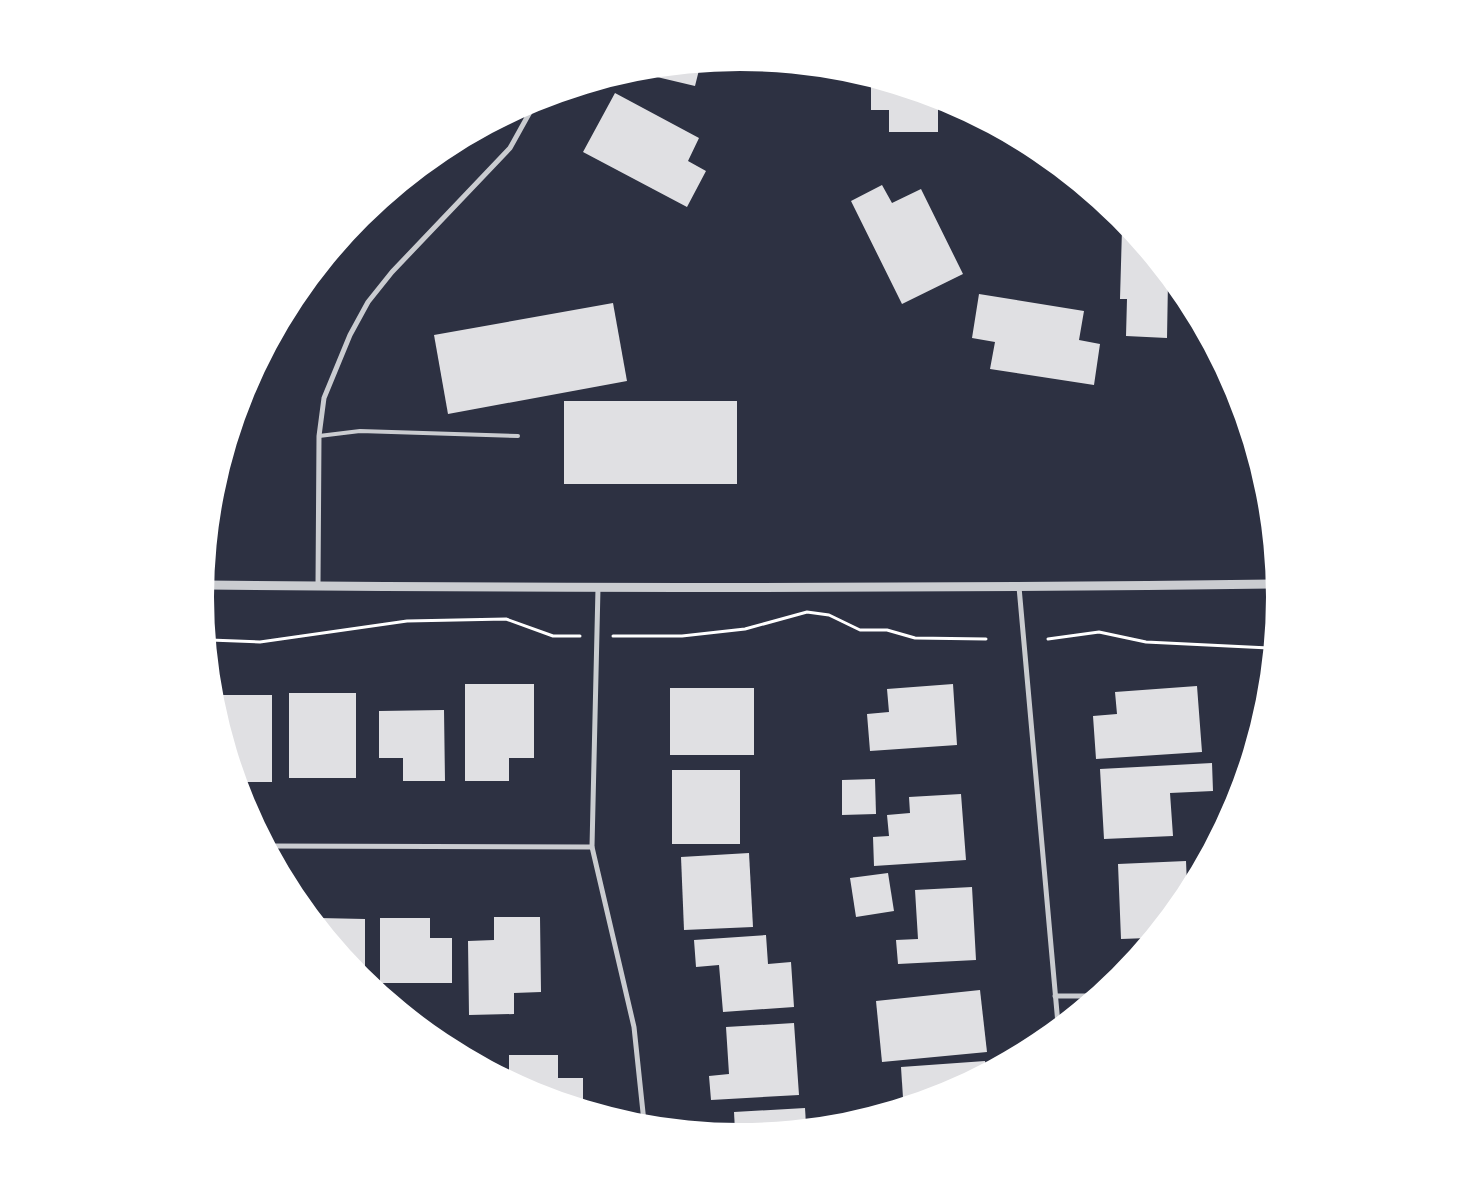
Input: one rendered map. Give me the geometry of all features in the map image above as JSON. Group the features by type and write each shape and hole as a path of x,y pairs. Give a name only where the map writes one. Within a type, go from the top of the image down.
{"street":[{"path":"318,586 319,436 324,398 350,335 368,302 392,272 510,148 528,116"},
{"path":"214,585 598,588 1266,584"},
{"path":"1019,587 1057,1016"},
{"path":"598,588 592,847 634,1027 643,1114"},
{"path":"277,846 592,847"},
{"path":"1055,996 1082,996"}],"lane":[{"path":"319,436 360,431 518,436"}],"path":[{"path":"1048,638 1099,632 1146,642 1263,648"}],"building":[{"path":"698,73 695,86 660,78"},
{"path":"871,88 909,99 938,110 938,132 889,132 889,110 871,110"},
{"path":"615,93 699,138 688,161 706,171 687,207 583,152"},
{"path":"882,185 892,203 921,189 963,274 902,304 851,201"},
{"path":"1122,236 1168,292 1167,338 1126,336 1127,299 1120,299"},
{"path":"979,294 1084,311 1079,340 1100,344 1094,385 990,369 995,342 972,338"},
{"path":"613,303 627,381 448,414 434,335"},
{"path":"564,401 737,401 737,484 564,484"},
{"path":"465,684 534,684 534,758 509,758 509,781 465,781"},
{"path":"953,684 957,745 870,751 867,714 889,712 887,689"},
{"path":"1197,686 1202,752 1096,759 1093,716 1117,714 1115,692"},
{"path":"670,688 754,688 754,755 670,755"},
{"path":"289,693 356,693 356,778 289,778"},
{"path":"223,695 272,695 272,782 248,782 232,733"},
{"path":"444,710 445,781 403,781 403,758 379,758 379,711"},
{"path":"1212,763 1213,791 1170,793 1173,836 1104,839 1100,769"},
{"path":"672,770 740,770 740,844 672,844"},
{"path":"875,779 876,814 842,815 842,780"},
{"path":"961,794 966,860 874,866 873,837 889,836 887,815 910,813 909,797"},
{"path":"749,853 753,927 684,930 681,857"},
{"path":"1186,861 1187,874 1157,917 1140,938 1121,939 1118,864"},
{"path":"888,873 894,911 856,917 850,878"},
{"path":"972,887 976,960 898,964 896,940 918,939 915,890"},
{"path":"494,917 540,917 541,992 514,993 514,1014 469,1015 468,941 494,940"},
{"path":"324,918 365,919 365,966"},
{"path":"380,918 430,918 430,938 452,938 452,983 383,983 380,980"},
{"path":"766,935 768,964 791,962 794,1007 723,1012 719,965 696,967 694,940"},
{"path":"980,990 987,1052 882,1062 876,1001"},
{"path":"794,1023 799,1095 711,1100 709,1076 729,1074 726,1027"},
{"path":"509,1055 558,1055 558,1078 583,1078 583,1099 539,1083 509,1070"},
{"path":"985,1062 941,1083 903,1097 901,1067"},
{"path":"805,1108 806,1118 774,1122 735,1123 734,1112"}]}
